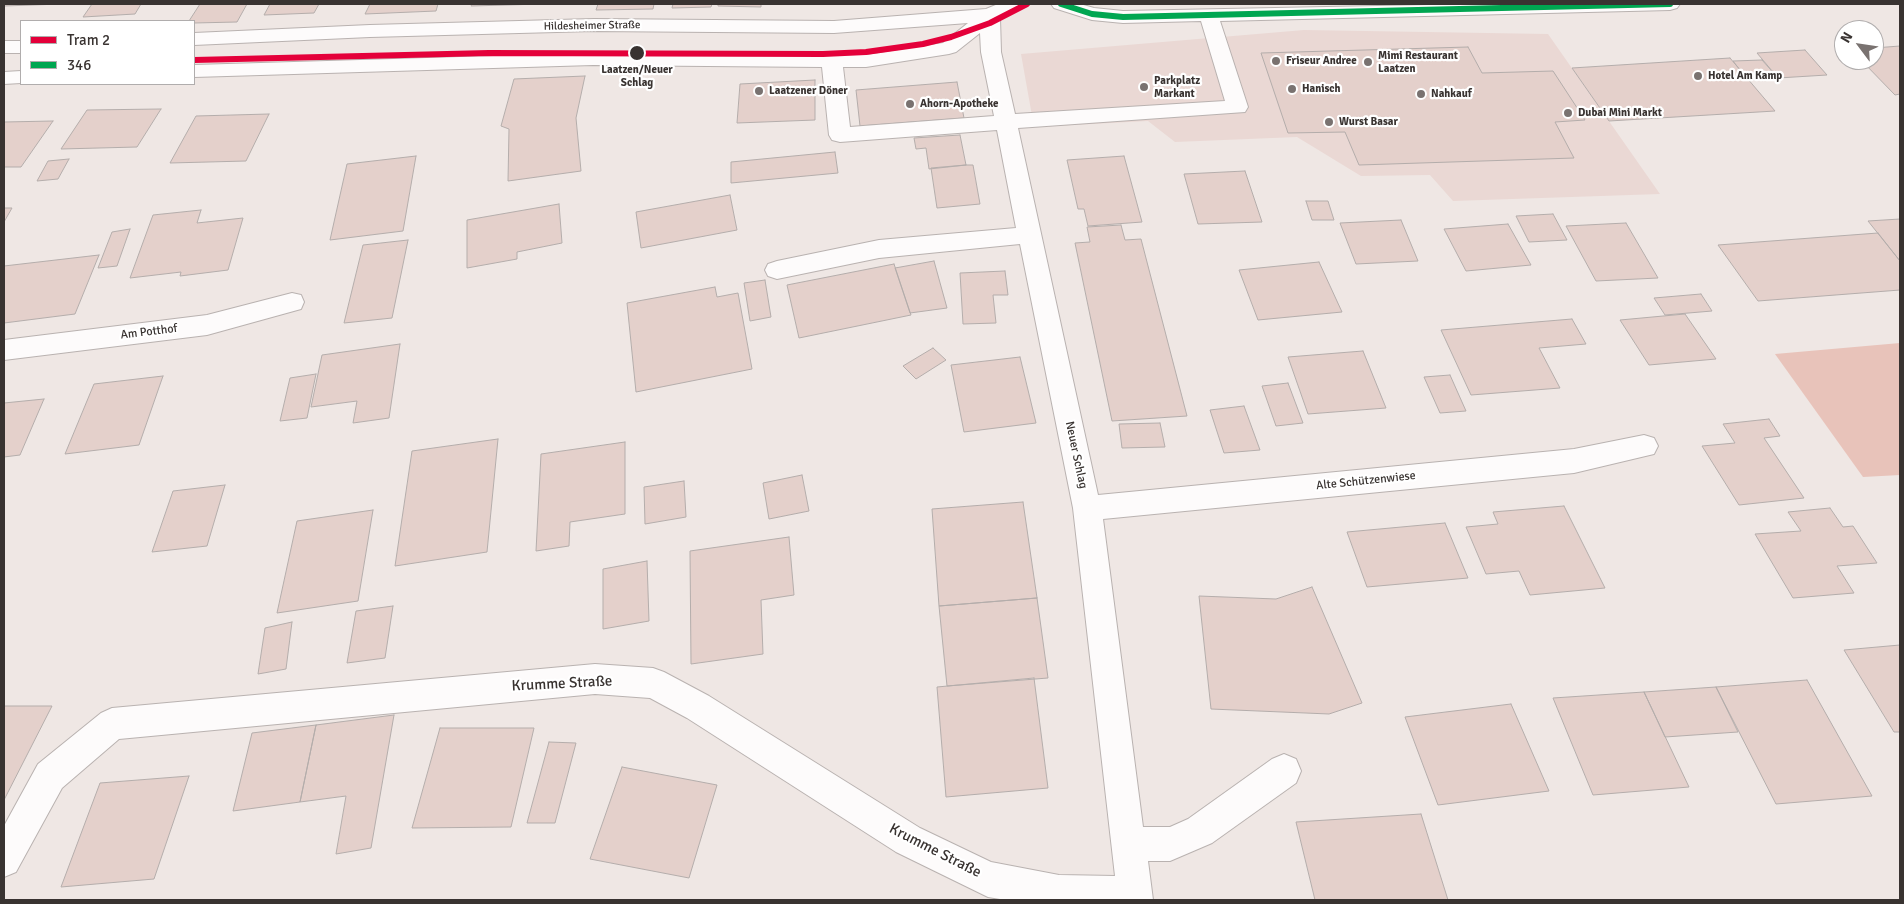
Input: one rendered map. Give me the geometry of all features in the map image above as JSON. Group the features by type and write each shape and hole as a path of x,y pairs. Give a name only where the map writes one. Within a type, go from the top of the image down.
{"street":[{"path":"1061,4 1092,14 1123,17 1670,4"},
{"path":"195,71 593,59 866,60 949,48 1001,10"},
{"name":"Hildesheimer Straße","path":"195,39 370,31 594,26 834,27 1001,10"},
{"name":"Neuer Schlag","path":"1001,10 991,52 1087,508 1135,897"},
{"path":"832,61 840,135 1237,107 1209,16"},
{"path":"4,48 20,47"},
{"path":"4,78 20,77"},
{"path":"777,270 880,249 1031,235"},
{"name":"Am Potthof","path":"4,350 207,325 292,302"},
{"name":"Alte Schützenwiese","path":"1087,508 1574,461 1644,446"},
{"name":"Krumme Straße","path":"4,860 50,776 112,724 595,679 653,683 698,707 908,840 988,879 1059,894 1135,897"},
{"path":"1128,844 1170,844 1200,831 1284,771"}],"shaded area":[{"path":"1304,30 1548,34 1660,194 1453,201 1430,175 1361,176 1297,137 1175,142 1148,121 1034,127 1021,54"},
{"path":"1900,343 1900,475 1863,477 1775,354"}],"building":[{"path":"4,4 61,4 4,6"},
{"path":"92,4 141,4 135,14 83,17"},
{"path":"200,4 247,4 237,22 195,23 195,20 190,20"},
{"path":"270,4 319,4 314,13 264,15"},
{"path":"370,4 438,4 436,11 365,14"},
{"path":"472,4 542,4 471,6"},
{"path":"598,4 654,4 653,9 596,10"},
{"path":"673,4 712,4 711,7 672,8"},
{"path":"718,4 761,4 761,7 718,6"},
{"path":"1900,46 1900,94 1895,95 1871,70 1884,70 1884,47"},
{"name":"Nahkauf","path":"1468,47 1482,73 1553,71 1585,120 1555,122 1574,158 1359,165 1345,132 1288,133 1261,53"},
{"path":"1805,50 1827,75 1778,78 1757,53"},
{"path":"1730,58 1775,111 1609,121 1572,68"},
{"path":"1762,60 1778,78 1748,80 1733,61"},
{"path":"585,76 576,118 581,171 508,181 509,129 501,126 514,79"},
{"path":"815,80 815,120 737,123 740,84"},
{"path":"957,82 964,118 860,126 856,90"},
{"path":"161,109 137,147 61,149 87,110"},
{"path":"269,114 246,161 170,163 196,116"},
{"path":"53,121 21,167 4,167 4,122"},
{"path":"960,135 966,165 929,169 926,148 916,149 914,138"},
{"path":"835,152 838,173 731,183 731,162"},
{"path":"416,156 403,231 330,240 347,164"},
{"path":"1124,156 1142,222 1088,226 1084,209 1078,209 1067,160"},
{"path":"69,159 58,179 37,181 48,161"},
{"path":"973,165 980,204 937,208 931,168"},
{"path":"1245,171 1262,222 1198,224 1184,174"},
{"path":"730,195 737,230 641,248 636,212"},
{"path":"1306,201 1328,201 1334,220 1312,220"},
{"path":"559,204 562,243 517,252 517,259 467,268 467,220"},
{"path":"4,208 12,208 4,222"},
{"path":"201,210 197,223 243,218 228,270 180,276 181,272 130,278 153,215"},
{"path":"1553,214 1567,240 1529,242 1516,216"},
{"path":"1900,219 1900,261 1868,221"},
{"path":"1401,220 1418,261 1356,264 1340,223"},
{"path":"1626,223 1658,278 1596,281 1566,226"},
{"path":"1508,224 1531,265 1466,271 1444,229"},
{"path":"1121,225 1125,240 1141,239 1187,416 1112,421 1075,243 1090,242 1087,227"},
{"path":"130,229 117,266 98,268 112,232"},
{"path":"1878,233 1900,261 1900,290 1758,301 1718,245"},
{"path":"408,240 392,318 344,323 363,245"},
{"path":"99,255 75,314 4,323 4,266"},
{"path":"934,261 947,308 910,313 895,268"},
{"path":"1319,262 1342,312 1258,320 1239,270"},
{"path":"894,264 911,315 799,338 787,285"},
{"path":"1005,271 1008,295 993,295 996,323 963,324 960,273"},
{"path":"765,280 771,317 750,321 744,283"},
{"path":"715,287 717,297 738,293 752,369 636,392 627,303"},
{"path":"1701,294 1712,311 1665,315 1654,298"},
{"path":"1685,314 1716,359 1649,365 1620,320"},
{"path":"1572,319 1586,344 1539,348 1560,388 1471,395 1441,330"},
{"path":"400,344 389,418 353,423 357,401 311,407 322,355"},
{"path":"933,348 946,360 916,379 903,366"},
{"path":"1363,351 1386,408 1308,414 1288,357"},
{"path":"1020,357 1036,423 964,432 951,365"},
{"path":"316,374 307,418 280,421 290,378"},
{"path":"1450,375 1466,411 1440,413 1424,377"},
{"path":"163,376 139,445 65,454 94,384"},
{"path":"1288,383 1303,423 1276,426 1262,386"},
{"path":"44,399 20,455 4,457 4,403"},
{"path":"1244,406 1260,450 1224,453 1210,410"},
{"path":"1769,419 1780,436 1764,438 1804,498 1739,505 1702,446 1735,443 1723,424"},
{"path":"1160,423 1165,447 1122,448 1119,424"},
{"path":"498,439 487,552 395,566 412,451"},
{"path":"625,442 625,514 570,522 569,546 536,551 541,454"},
{"path":"802,475 809,511 769,519 763,483"},
{"path":"684,481 686,517 645,524 644,487"},
{"path":"225,485 207,546 152,552 173,491"},
{"path":"1023,502 1037,598 939,606 932,509"},
{"path":"1564,506 1605,588 1530,595 1519,571 1486,574 1466,527 1498,524 1493,512"},
{"path":"1830,508 1843,527 1853,526 1877,563 1837,566 1854,593 1793,598 1755,534 1801,531 1788,512"},
{"path":"373,510 358,601 277,613 297,521"},
{"path":"1445,523 1468,578 1367,587 1347,532"},
{"path":"789,537 794,595 761,600 763,654 691,664 690,551"},
{"path":"647,561 649,621 603,629 603,569"},
{"path":"1312,587 1362,703 1329,714 1211,709 1199,596 1276,599"},
{"path":"1037,598 1048,678 947,686 939,606"},
{"path":"393,606 385,658 347,663 356,611"},
{"path":"292,622 286,669 258,674 265,628"},
{"path":"1900,645 1900,732 1894,732 1844,650"},
{"path":"1034,678 1048,788 946,797 937,687"},
{"path":"1807,680 1872,796 1776,804 1716,687"},
{"path":"1716,687 1738,732 1665,737 1644,692"},
{"path":"1644,692 1689,787 1593,795 1553,698"},
{"path":"1511,704 1549,791 1438,805 1405,717"},
{"path":"4,706 52,706 4,800"},
{"path":"394,715 371,848 336,854 346,796 300,802 316,725"},
{"path":"316,725 300,802 233,811 252,733"},
{"path":"440,728 534,728 511,827 412,828"},
{"path":"549,742 576,743 555,823 527,823"},
{"path":"622,767 717,785 689,878 590,859"},
{"path":"189,776 154,879 61,887 100,783"},
{"path":"1421,814 1448,900 1315,900 1296,822"}],"tram line":[{"name":"2","path":"195,60 489,53 823,54 866,52 923,44 951,37 990,23 1027,4"}],"transit line":[{"name":"346","path":"1061,4 1092,14 1123,17 1670,4"}],"place":[{"name":"Laatzen/Neuer Schlag","path":"637,53"},
{"name":"Friseur Andree","path":"1276,61"},
{"name":"Mimi Restaurant Laatzen","path":"1368,62"},
{"name":"Hotel Am Kamp","path":"1698,76"},
{"name":"Parkplatz Markant","path":"1144,87"},
{"name":"Hanisch","path":"1292,89"},
{"name":"Laatzener Döner","path":"759,91"},
{"name":"Nahkauf","path":"1421,94"},
{"name":"Ahorn-Apotheke","path":"910,104"},
{"name":"Dubai Mini Markt","path":"1568,113"},
{"name":"Wurst Basar","path":"1329,122"}]}
